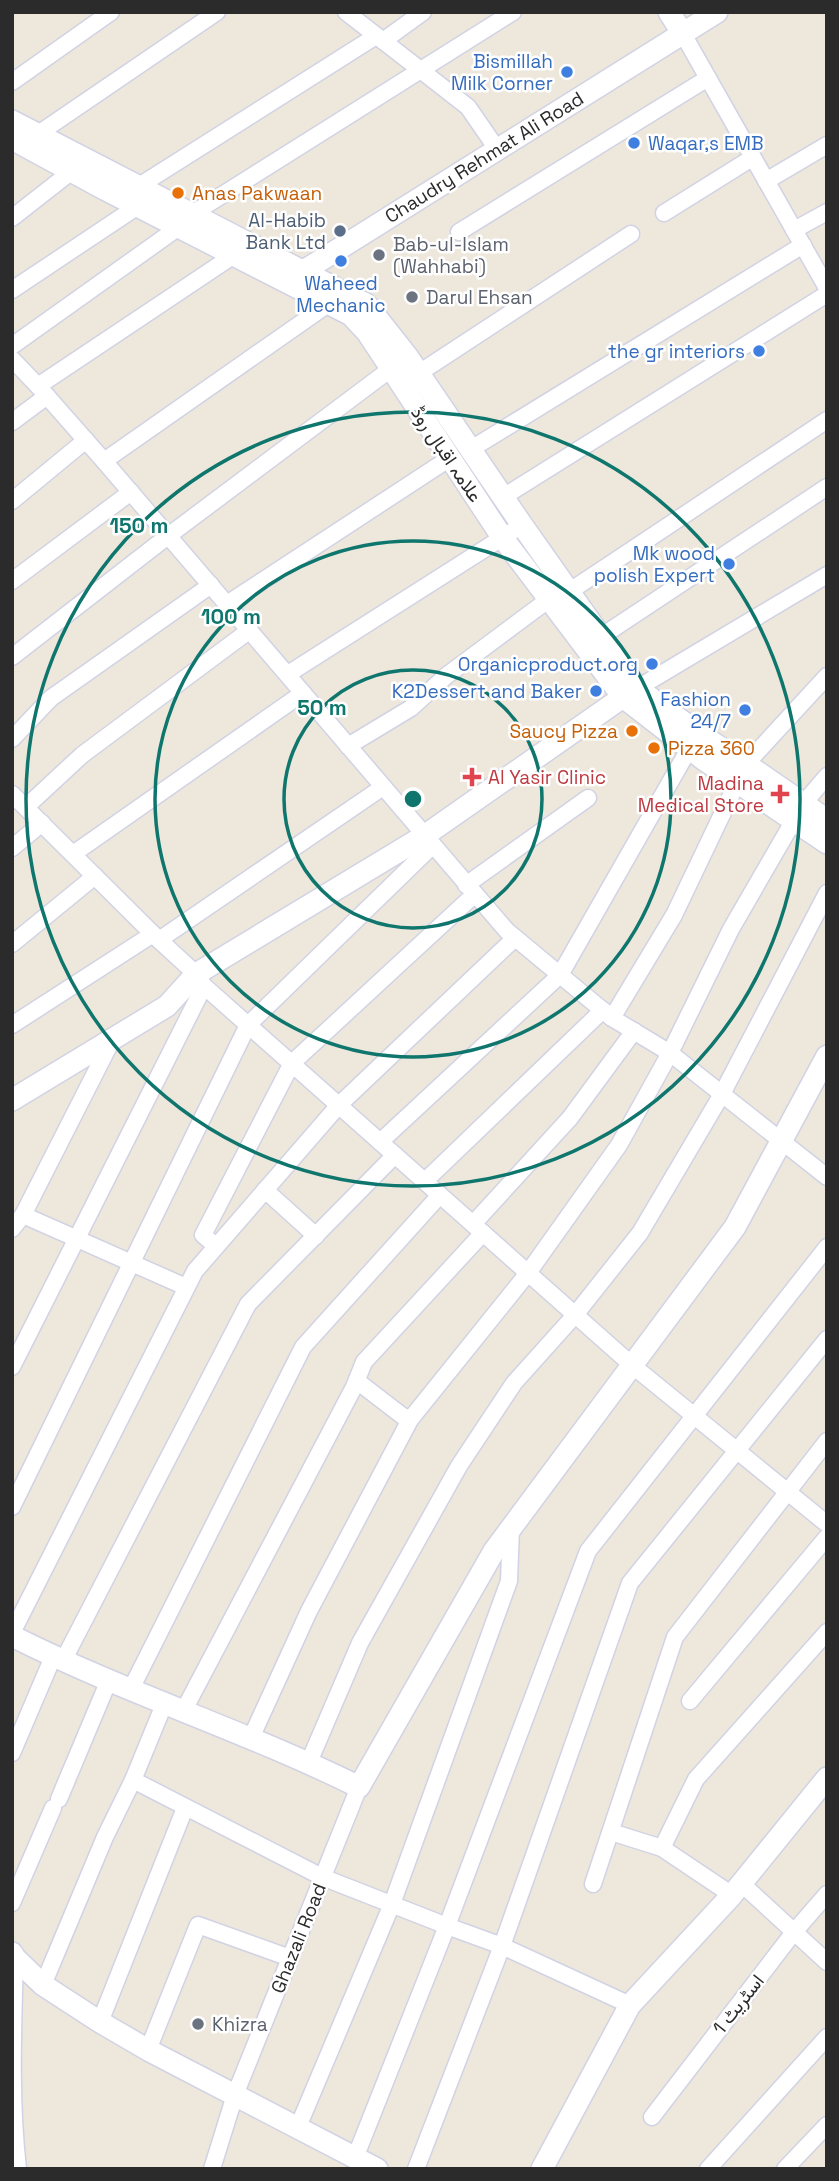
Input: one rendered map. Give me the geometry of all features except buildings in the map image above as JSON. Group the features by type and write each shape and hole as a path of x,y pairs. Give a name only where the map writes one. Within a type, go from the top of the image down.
{"street":[{"path":"12,82 111,12"},
{"path":"38,134 217,12"},
{"path":"346,12 468,107 497,149"},
{"path":"12,290 138,196 423,12"},
{"path":"12,346 186,220 513,12"},
{"path":"669,12 827,288"},
{"name":"Chaudry Rehmat Ali Road","path":"294,276 717,12"},
{"path":"458,232 708,78"},
{"name":"علامہ اقبال روڈ","path":"12,121 38,134 138,196 337,298 366,304 406,366 471,449 602,636 630,692 698,733 741,773"},
{"name":"علامہ اقبال روڈ","path":"12,139 72,171 138,196"},
{"path":"766,181 827,145"},
{"path":"664,213 752,158"},
{"path":"12,218 72,171"},
{"path":"794,230 827,212"},
{"path":"12,657 168,536 406,366 631,234"},
{"path":"471,449 803,246"},
{"path":"12,422 43,391 243,249"},
{"path":"503,497 827,294"},
{"path":"104,461 337,298"},
{"path":"12,359 86,440 507,931 608,1014 670,1053 827,1177"},
{"name":"علامہ اقبال روڈ","path":"406,366 450,458 502,537 548,600 630,692 689,749 741,773 799,811 827,820"},
{"path":"570,591 827,420"},
{"path":"12,501 86,440"},
{"path":"227,604 450,458"},
{"path":"602,636 827,487"},
{"path":"12,581 131,492"},
{"path":"288,674 522,525"},
{"path":"12,1100 167,1006 200,980 428,841 630,692 827,575"},
{"path":"12,739 51,698 211,585"},
{"path":"348,746 411,708 446,676 548,600"},
{"path":"26,807 82,755 250,630"},
{"path":"425,1181 608,1014 674,915 741,773 827,676"},
{"path":"73,854 303,693"},
{"path":"380,1142 560,975 689,749"},
{"path":"357,1381 409,1421 528,1273 619,1145 670,1053 731,929 799,811 827,776"},
{"path":"12,1025 156,937 383,787"},
{"path":"12,794 248,1025 633,1366 827,1524"},
{"path":"216,1246 204,1235 292,1063 470,889 588,798"},
{"name":"علامہ اقبال روڈ","path":"799,811 827,843"},
{"path":"12,848 42,823"},
{"path":"12,1507 248,1025 428,841"},
{"path":"12,944 95,876"},
{"path":"309,1762 360,1643 459,1466 514,1383 575,1315 640,1233 722,1094 827,893"},
{"path":"515,938 339,1105 195,1271 12,1634 58,1659 309,1762 359,1787 494,1551 735,1227 827,1056"},
{"path":"12,1367 78,1239 200,980"},
{"path":"43,1985 105,1837 133,1780 357,1381 364,1362 570,1118 634,1031"},
{"path":"12,1229 23,1215 112,1040"},
{"path":"12,1753 58,1659 248,1304 395,1155"},
{"path":"265,1190 316,1236"},
{"path":"131,1689 303,1347 440,1195"},
{"path":"23,1215 187,1287"},
{"path":"355,2158 447,1926 588,1551 827,1247"},
{"path":"415,2169 502,1946 630,1583 827,1339"},
{"path":"251,1738 309,1611 412,1416"},
{"path":"593,1884 674,1637 827,1441"},
{"path":"298,2127 393,1904 509,1581 511,1528"},
{"path":"690,1701 827,1537"},
{"path":"663,1848 696,1779 827,1632"},
{"path":"12,1903 109,1680"},
{"path":"542,2169 630,2005 737,1889 827,1778"},
{"path":"133,1780 322,1877 502,1946 630,2005"},
{"name":"Ghazali Road","path":"212,2169 234,2095 359,1787"},
{"path":"100,2022 185,1808"},
{"path":"611,1832 663,1848 737,1889 794,1932 827,1962"},
{"name":"اسٹریٹ 1","path":"652,2117 794,1932 827,1894"},
{"path":"148,2050 198,1924 290,1958"},
{"path":"14,1955 43,1985 100,2022 148,2050 377,2169"},
{"path":"14,1955 13,2047 18,2169"},
{"path":"708,2169 827,2037"},
{"path":"785,2169 827,2125"}],"place":[{"name":"Bismillah Milk Corner","path":"567,72"},
{"name":"Waqar,s EMB","path":"634,143"},
{"name":"Anas Pakwaan","path":"178,193"},
{"name":"Al-Habib Bank Ltd","path":"340,231"},
{"name":"Bab-ul-Islam (Wahhabi)","path":"379,255"},
{"name":"Waheed Mechanic","path":"341,261"},
{"name":"Darul Ehsan","path":"412,297"},
{"name":"the gr interiors","path":"759,351"},
{"name":"Mk wood polish Expert","path":"729,564"},
{"name":"Organicproduct.org","path":"652,664"},
{"name":"K2Dessert and Baker","path":"596,691"},
{"name":"Fashion 24/7","path":"745,710"},
{"name":"Saucy Pizza","path":"632,731"},
{"name":"Pizza 360","path":"654,748"},
{"name":"Al Yasir Clinic","path":"472,777"},
{"name":"Madina Medical Store","path":"780,794"},
{"name":"Khizra","path":"198,2024"}]}
